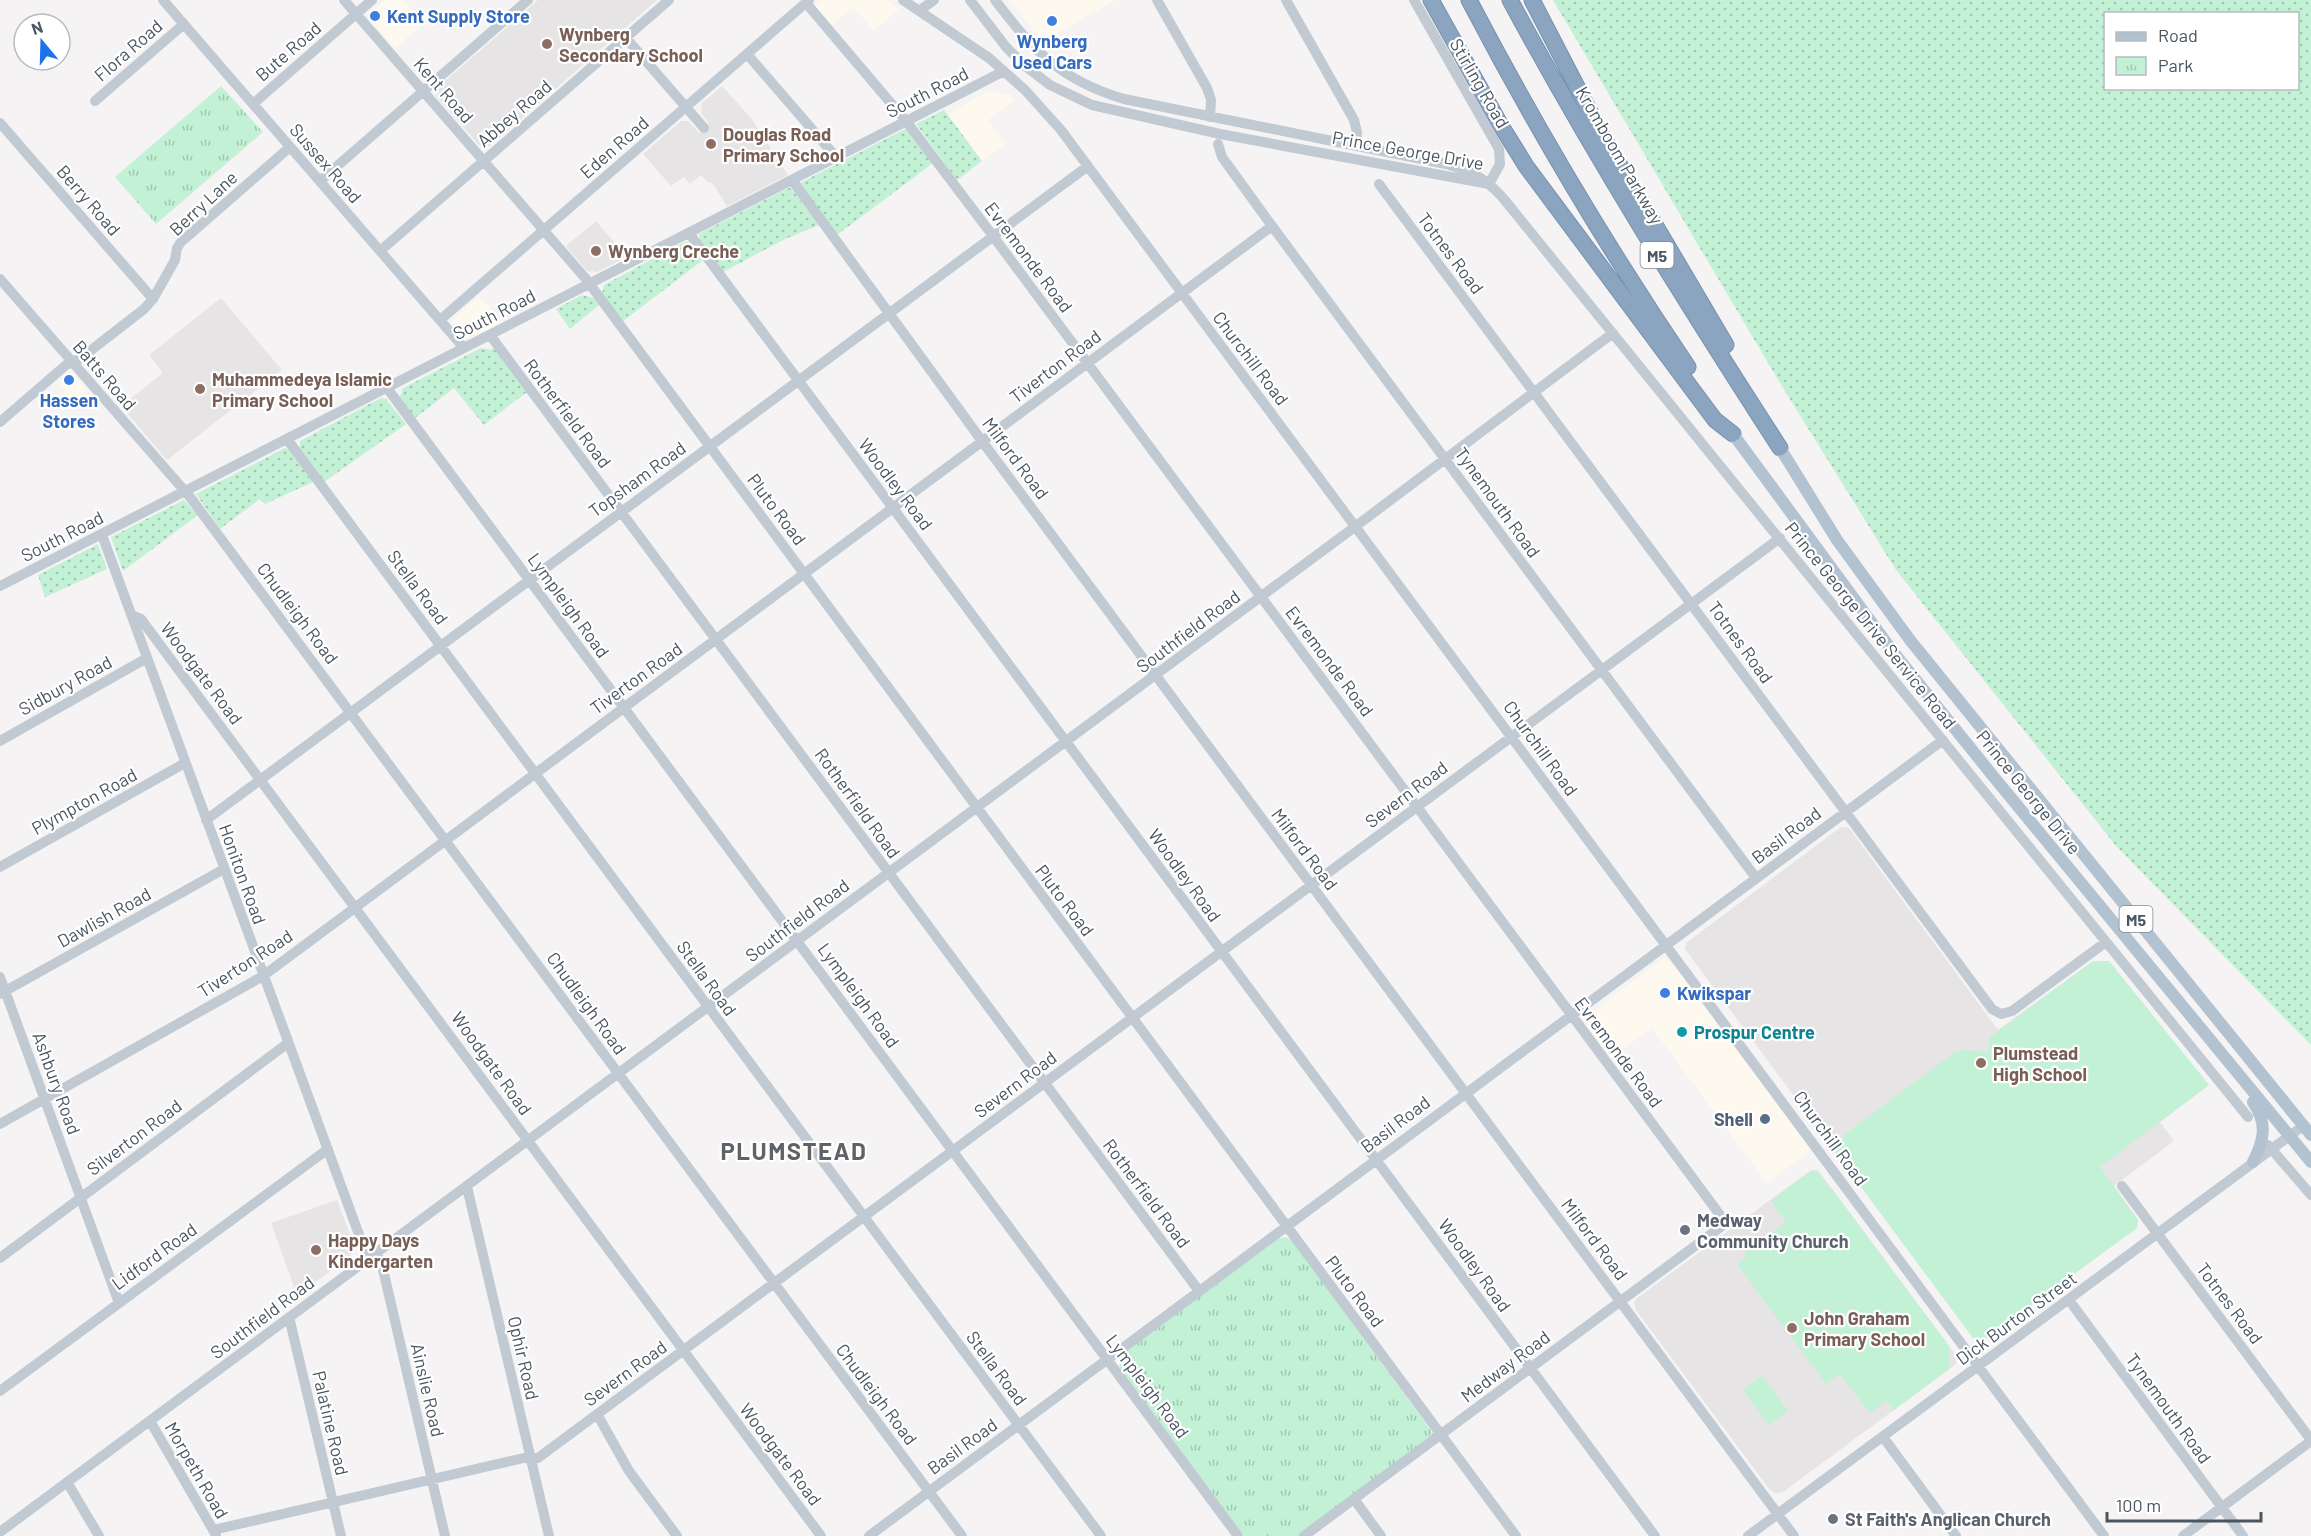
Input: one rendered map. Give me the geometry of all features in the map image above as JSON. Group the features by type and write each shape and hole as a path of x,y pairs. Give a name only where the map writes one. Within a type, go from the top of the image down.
{"highway":[{"path":"1431,0 1526,166 1715,420 1733,434"},
{"name":"M5","path":"1468,0 1528,109 1595,222 1669,339 1733,434"},
{"name":"Kromboom Parkway","path":"1510,0 1559,90 1635,219 1780,448"},
{"path":"1532,0 1602,135 1675,262 1741,370 1780,448"}],"main road":[{"name":"Prince George Drive","path":"1733,434 1894,653 2311,1162"},
{"name":"Prince George Drive","path":"1780,448 1837,540 1910,640 2307,1130"},
{"path":"2212,1043 2259,1111 2264,1128 2263,1140 2253,1162"}],"street":[{"name":"Sussex Road","path":"163,0 464,348"},
{"name":"Kent Road","path":"344,0 589,284"},
{"name":"Bute Road","path":"253,104 372,0"},
{"path":"320,181 528,0"},
{"name":"Abbey Road","path":"380,251 669,0"},
{"name":"Churchill Road","path":"903,0 989,58 1047,112 2104,1536"},
{"path":"919,11 934,0"},
{"name":"Prince George Drive","path":"970,0 1006,47 1024,65 1050,85 1092,105 1220,134 1489,184"},
{"name":"Prince George Drive","path":"995,0 1033,47 1058,69 1079,82 1124,99 1469,171 1482,177 1489,184"},
{"path":"1157,0 1207,88 1211,100 1210,117"},
{"path":"1286,0 1354,120 1357,132 1356,146"},
{"name":"Stirling Road","path":"1414,0 1499,149 1500,164 1489,184"},
{"name":"Eden Road","path":"440,320 808,2"},
{"name":"Evremonde Road","path":"808,2 906,121 993,236 1726,1223"},
{"name":"Flora Road","path":"94,101 184,24"},
{"path":"626,38 704,128"},
{"path":"747,54 836,158"},
{"name":"South Road","path":"0,586 1004,71"},
{"name":"Berry Road","path":"0,123 153,299"},
{"name":"Tynemouth Road","path":"1218,144 1222,157 1272,226 1756,878"},
{"name":"Berry Lane","path":"0,422 66,365 73,363 132,320 153,299 175,260 177,248 181,242 290,147"},
{"name":"Topsham Road","path":"206,820 1089,166"},
{"name":"Milford Road","path":"792,180 982,441 1794,1536"},
{"name":"Totnes Road","path":"1379,184 1995,1012 2005,1014 2012,1011 2106,942"},
{"name":"Prince George Drive Service Road","path":"1489,184 1503,198 1780,538 2248,1117"},
{"name":"Tiverton Road","path":"0,1124 263,976 1272,226"},
{"name":"Woodley Road","path":"688,233 1655,1536"},
{"name":"Batts Road","path":"0,279 185,492"},
{"name":"Pluto Road","path":"589,284 1516,1536"},
{"name":"Southfield Road","path":"0,1532 1261,597 1612,333"},
{"name":"Rotherfield Road","path":"490,335 1199,1291"},
{"name":"Lympleigh Road","path":"387,388 1238,1536"},
{"name":"Stella Road","path":"287,439 1101,1536"},
{"name":"Chudleigh Road","path":"185,492 351,712 962,1536"},
{"name":"Honiton Road","path":"102,534 327,1149 372,1256"},
{"name":"Severn Road","path":"215,1533 432,1480 538,1458 1780,538"},
{"name":"Woodgate Road","path":"131,615 141,619 821,1536"},
{"name":"Sidbury Road","path":"0,741 147,658"},
{"name":"Basil Road","path":"868,1536 1942,740"},
{"name":"Plympton Road","path":"0,867 185,763"},
{"name":"Dawlish Road","path":"3,993 224,869"},
{"name":"Ashbury Road","path":"0,977 3,993 45,1099 119,1303"},
{"name":"Silverton Road","path":"0,1258 288,1043"},
{"name":"Dick Burton Street","path":"1748,1536 2253,1162 2290,1136 2307,1130"},
{"path":"2263,1140 2311,1195"},
{"name":"Lidford Road","path":"0,1391 327,1149"},
{"name":"Totnes Road","path":"2122,1186 2311,1441"},
{"name":"Ophir Road","path":"467,1187 549,1536"},
{"name":"Medway Road","path":"1304,1536 1726,1223"},
{"name":"Ainslie Road","path":"372,1256 382,1264 445,1536"},
{"name":"Tynemouth Road","path":"2069,1300 2243,1536"},
{"name":"Palatine Road","path":"289,1317 341,1536"},
{"path":"597,1414 629,1470 677,1536"},
{"name":"Morpeth Road","path":"150,1421 215,1533"},
{"path":"1883,1437 1956,1536"},
{"path":"2183,1536 2311,1441"},
{"path":"67,1482 99,1536"},
{"path":"1354,1499 1381,1536"}],"shaded area":[{"path":"384,0 404,0 424,23 395,48 368,18 370,12"},
{"name":"Wynberg Secondary School","path":"538,0 657,0 490,146 479,145 436,96 437,88"},
{"path":"822,0 886,0 899,9 874,31 853,7 831,26 814,7"},
{"name":"Wynberg Used Cars","path":"1010,0 1115,0 1042,42"},
{"name":"Douglas Road Primary School","path":"722,86 751,118 788,175 727,206 711,182 708,183 701,175 690,184 684,177 671,186 643,154 681,121 688,121 699,133 709,123 701,113 702,103"},
{"path":"989,91 1011,95 1015,100 988,120 1006,144 982,161 947,114"},
{"name":"Wynberg Creche","path":"596,221 627,257 597,272 587,271 566,246"},
{"path":"479,296 503,322 484,332 467,337 452,320"},
{"name":"Muhammedeya Islamic Primary School","path":"221,298 282,370 167,460 121,406 163,373 149,355"},
{"path":"73,374 87,390 73,402 57,383 67,375"},
{"name":"Plumstead High School","path":"1841,827 1849,828 1998,1030 2093,961 2109,961 2209,1085 2160,1122 2174,1141 2114,1186 2138,1220 2137,1228 1985,1339 1973,1338 1685,949 1686,943"},
{"path":"1664,958 1671,962 1811,1150 1767,1183 1652,1028 1611,1058 1587,1026 1586,1021 1589,1015"},
{"name":"John Graham Primary School","path":"1811,1170 1818,1170 1956,1355 1956,1364 1783,1492 1776,1493 1770,1490 1636,1310 1634,1303 1636,1299"},
{"name":"Happy Days Kindergarten","path":"337,1200 353,1243 350,1257 297,1295 271,1223"}],"green space":[{"path":"1553,0 2311,0 2311,1045 2117,847 1896,570 1780,383"},
{"path":"221,86 263,132 156,224 115,177"},
{"path":"944,110 982,161 957,180 916,124"},
{"path":"907,128 933,163 837,235 800,183"},
{"path":"791,188 819,225 785,239 723,272 700,240 699,234"},
{"path":"684,242 690,243 703,260 622,322 602,294 604,285"},
{"path":"582,295 594,298 599,305 570,329 556,309"},
{"path":"481,348 491,350 494,348 527,392 484,425 454,388 415,418 399,396 403,388"},
{"path":"381,398 386,399 406,424 324,482 300,448 300,441"},
{"path":"285,448 289,450 313,482 265,504 260,499 220,529 196,494"},
{"path":"184,500 198,515 123,571 111,537"},
{"path":"98,544 107,569 45,597 38,575"},
{"path":"2093,961 2109,961 2209,1085 2100,1167 2138,1220 2137,1228 1985,1339 1973,1338 1833,1149 1839,1145 1845,1134 1954,1053 1964,1050 1988,1052 1990,1037"},
{"path":"1811,1171 1818,1172 1832,1189 1949,1346 1949,1369 1894,1410 1886,1401 1870,1413 1840,1374 1826,1384 1737,1264 1746,1257 1743,1254 1786,1222 1771,1201"},
{"path":"1286,1237 1293,1242 1435,1436 1300,1536 1244,1536 1120,1369 1119,1361 1121,1354 1278,1239"},
{"path":"1762,1376 1788,1411 1769,1425 1743,1390"}],"place":[{"name":"Kent Supply Store","path":"375,16"},
{"name":"Wynberg Used Cars","path":"1052,21"},
{"name":"Wynberg Secondary School","path":"547,44"},
{"name":"Douglas Road Primary School","path":"711,144"},
{"name":"Wynberg Creche","path":"596,251"},
{"name":"Hassen Stores","path":"69,380"},
{"name":"Muhammedeya Islamic Primary School","path":"200,389"},
{"name":"Kwikspar","path":"1665,993"},
{"name":"Prospur Centre","path":"1682,1032"},
{"name":"Plumstead High School","path":"1981,1063"},
{"name":"Shell","path":"1765,1119"},
{"name":"Medway Community Church","path":"1685,1230"},
{"name":"Happy Days Kindergarten","path":"316,1250"},
{"name":"John Graham Primary School","path":"1792,1328"},
{"name":"St Faith's Anglican Church","path":"1833,1519"}],"district":[{"name":"PLUMSTEAD","path":"794,1150"}]}
